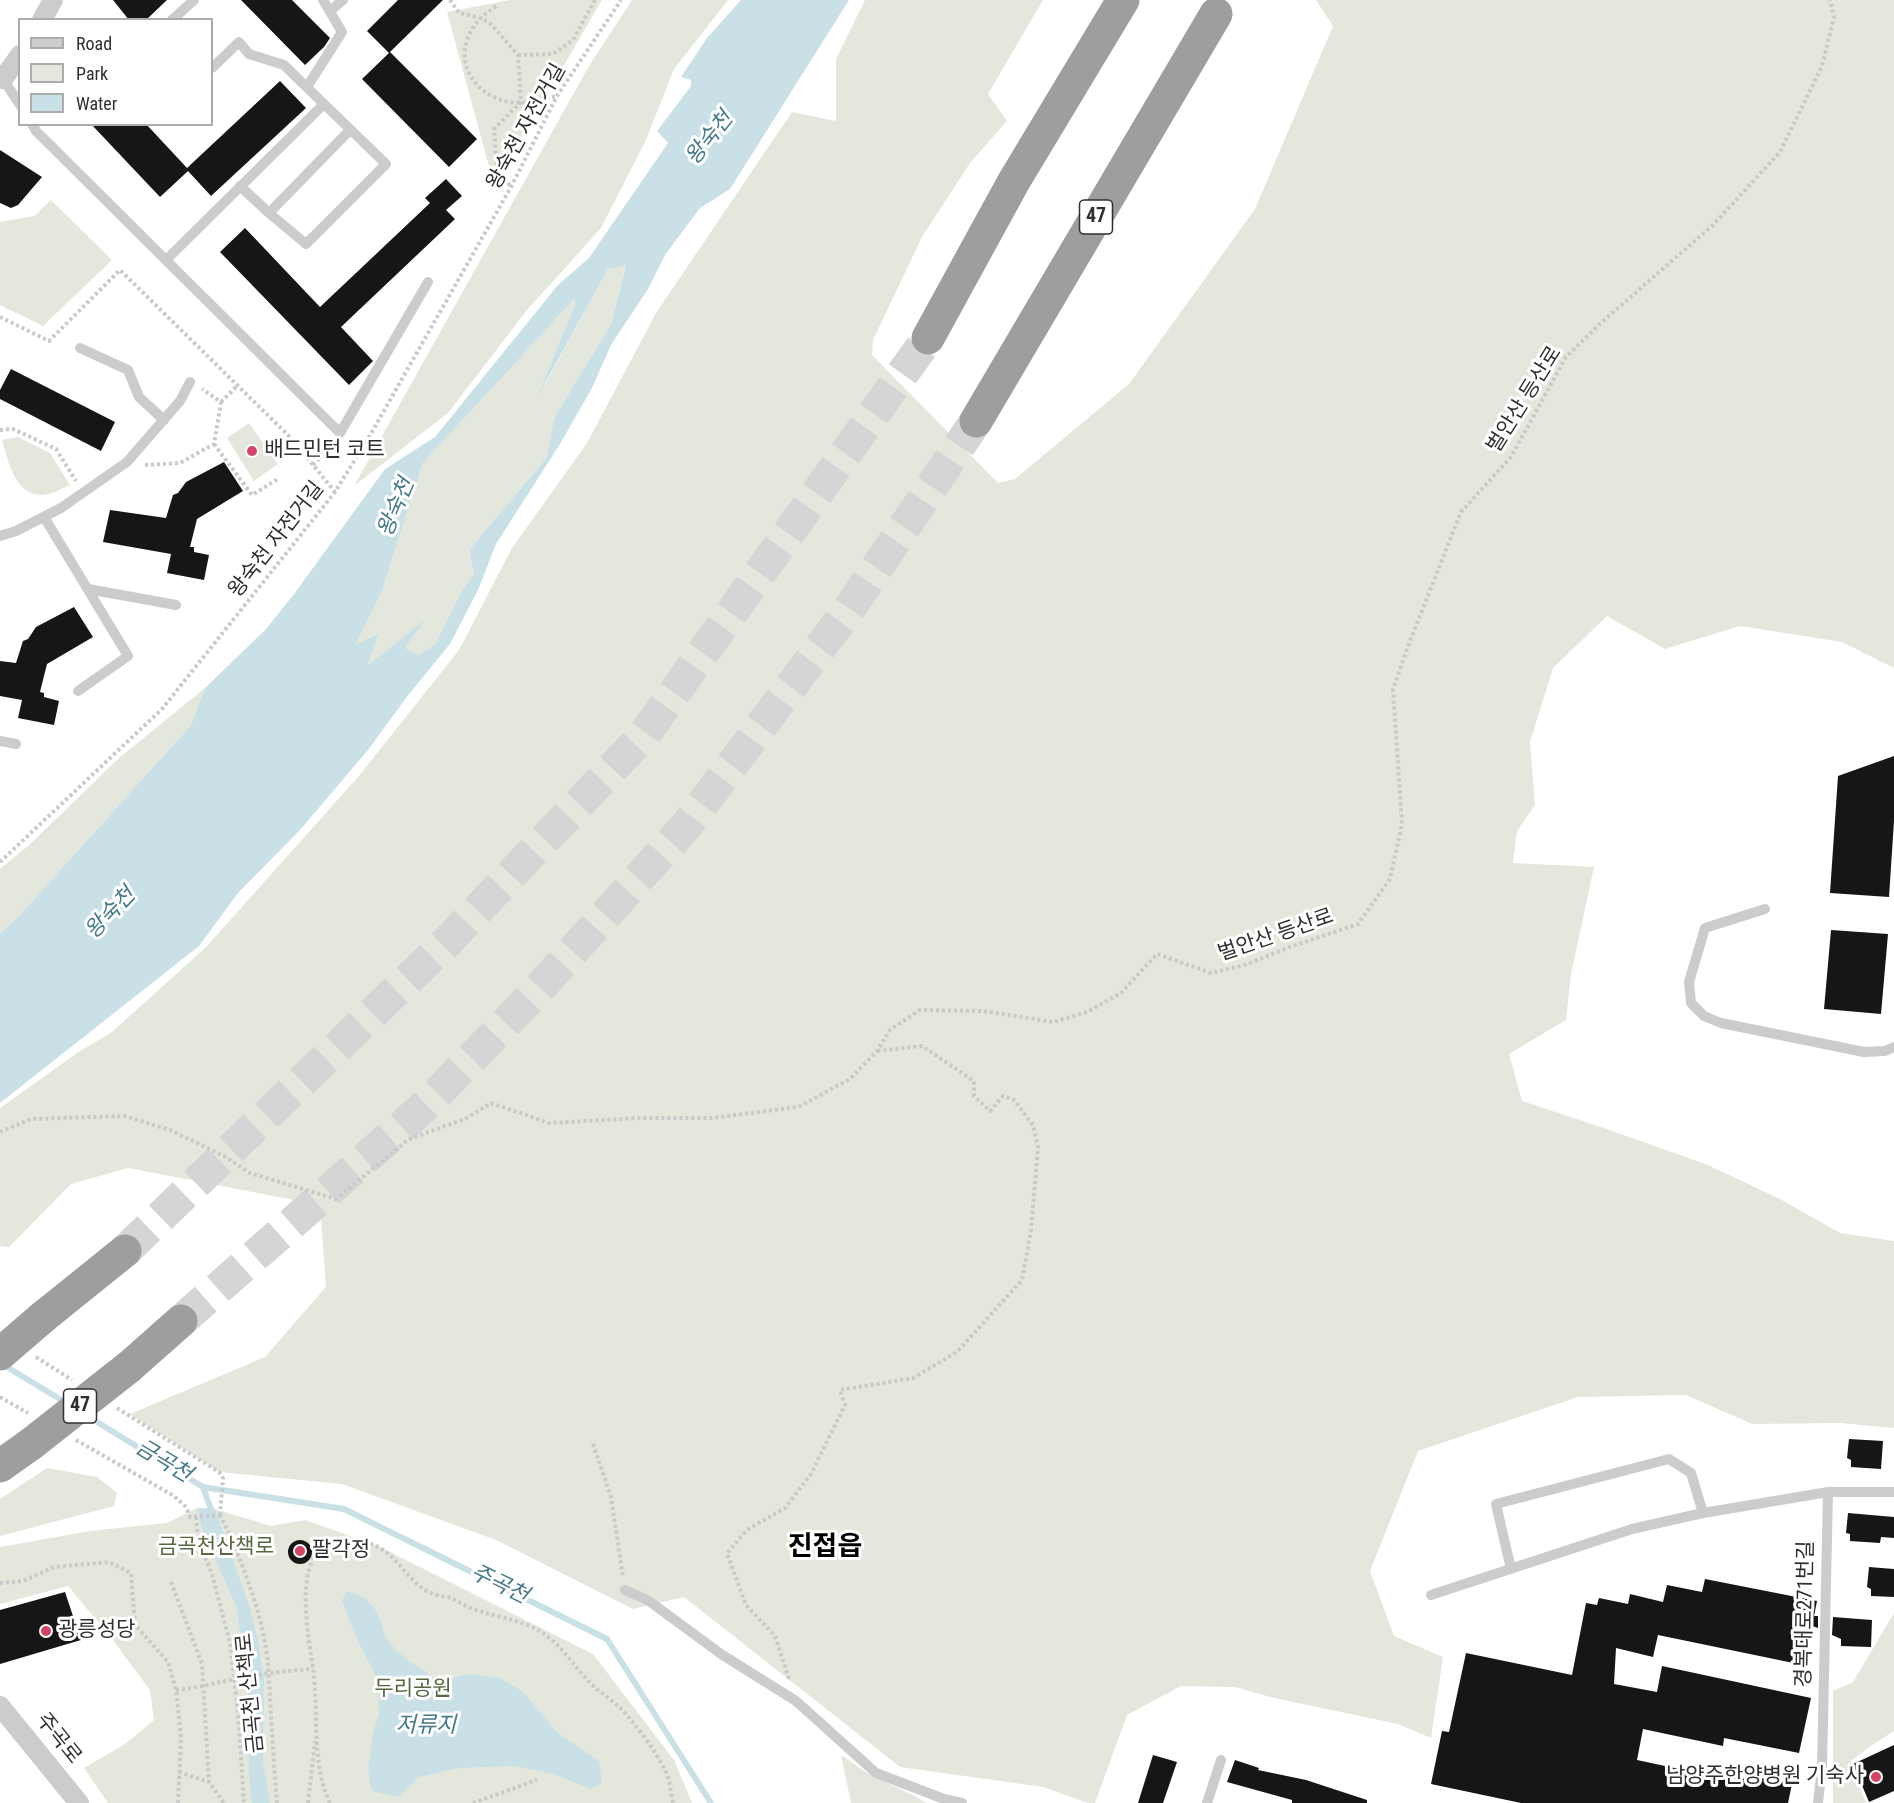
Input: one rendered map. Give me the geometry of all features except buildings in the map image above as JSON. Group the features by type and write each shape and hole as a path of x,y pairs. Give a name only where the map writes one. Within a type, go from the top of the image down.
{"highway":[{"path":"928,338 1014,181 1123,0"},
{"name":"47","path":"975,421 1216,14"},
{"path":"0,1354 125,1251"},
{"name":"47","path":"0,1466 31,1429 129,1367 181,1321"}],"street":[{"path":"43,18 53,0"},
{"path":"1,79 18,58"},
{"name":"주곡로","path":"0,1706 79,1803"}],"lane":[{"path":"174,18 194,0"},
{"path":"307,87 342,32 323,0"},
{"path":"330,11 343,0"},
{"path":"213,67 239,42 249,54 284,65 386,164 306,244 240,186"},
{"path":"1,79 18,102"},
{"path":"165,260 324,104"},
{"path":"36,127 165,260 340,434 428,282"},
{"path":"269,213 350,130"},
{"path":"80,348 128,370 139,397 164,420"},
{"path":"0,536 16,531 61,508 127,462 180,401 190,382"},
{"path":"44,516 128,656 78,691"},
{"path":"88,590 176,605"},
{"path":"0,741 16,744"},
{"path":"1765,909 1705,928 1689,982 1691,1003 1704,1016 1721,1023 1863,1052 1885,1051 1894,1047"},
{"path":"1511,1569 1496,1504 1669,1459 1691,1473 1703,1513"},
{"path":"1431,1595 1632,1529 1703,1513 1828,1492 1894,1492"},
{"name":"경복대로271번길","path":"1818,1803 1822,1767 1828,1492"},
{"path":"625,1590 649,1601 721,1654 796,1701 876,1773 944,1799 962,1803"},
{"path":"1207,1803 1221,1760"}],"path":[{"path":"450,0 459,13 481,18 492,25 518,55 521,102 494,129 497,168 511,187"},
{"path":"518,55 553,54 573,40 595,0"},
{"name":"왕숙천 자전거길","path":"0,862 162,709 335,492 369,437 511,187 557,96 621,0"},
{"name":"벌안산 등산로","path":"877,1051 890,1030 920,1010 983,1011 1053,1022 1087,1012 1120,993 1156,954 1211,973 1245,965 1358,924 1390,879 1402,824 1393,689 1461,512 1511,458 1566,357 1602,322 1713,225 1780,152 1822,66 1834,17 1830,0"},
{"path":"496,6 481,18 468,36 464,56 468,71 478,86 497,99 535,102 557,96"},
{"path":"0,317 49,341 120,270 292,439 335,492"},
{"path":"190,382 222,402"},
{"path":"237,386 222,402 214,444 252,495 278,479"},
{"path":"0,430 13,429 56,449 84,492"},
{"path":"121,466 180,463 214,444"},
{"path":"313,465 324,453"},
{"path":"0,1132 31,1119 125,1116 170,1130 224,1156 250,1173 336,1199 409,1139 465,1119 491,1103 549,1123 641,1118 712,1118 798,1107 850,1079 877,1051 922,1046 974,1081 974,1096 990,1111 1003,1096 1014,1100 1033,1125 1038,1147 1031,1230 1022,1280 1004,1303 957,1352 913,1378 840,1390 845,1405 811,1474 785,1508 747,1530 727,1553 746,1605 775,1636 796,1701"},
{"path":"0,1397 31,1429"},
{"path":"71,1437 174,1496 186,1507 190,1517 220,1515 223,1478"},
{"path":"593,1444 611,1497 625,1590"},
{"name":"금곡천 산책로","path":"220,1515 230,1534 264,1641 277,1803"},
{"name":"금곡천 산책로","path":"198,1517 198,1539 212,1574 235,1679 244,1803"},
{"path":"330,1803 325,1794 316,1730 313,1669 307,1634 306,1595 310,1566 321,1547 335,1541 347,1540 365,1542 389,1554 411,1578 429,1592 452,1599 472,1609 535,1628 554,1641 565,1651 585,1678 620,1708 641,1734 666,1773 673,1803"},
{"path":"0,1583 23,1581 54,1567 109,1562 131,1573 135,1625 168,1662 176,1690 181,1738 178,1803"},
{"path":"171,1582 202,1664 209,1782 224,1803"},
{"path":"176,1690 204,1687 268,1673 313,1669"},
{"path":"308,1803 316,1730"},
{"path":"179,1772 209,1782"},
{"path":"473,1803 537,1780"},
{"path":"484,1798 489,1803"}],"green space":[{"path":"510,0 602,0 494,185 447,12"},
{"path":"632,0 728,0 674,69 645,142 601,228 527,310 448,413 354,486 589,66"},
{"path":"865,0 1043,0 988,94 1007,121 970,163 922,237 873,340 872,355 998,483 1015,479 1129,384 1255,209 1333,26 1316,0 1894,0 1894,668 1842,642 1740,626 1665,649 1607,616 1553,668 1530,742 1535,805 1517,831 1513,863 1594,867 1571,974 1566,1020 1509,1054 1522,1101 1708,1165 1780,1199 1840,1233 1894,1241 1894,1428 1840,1423 1752,1424 1686,1395 1578,1397 1418,1451 1370,1571 1394,1636 1443,1657 1431,1738 1398,1724 1274,1698 1235,1687 1181,1686 1127,1715 1095,1803 1088,1803 1043,1787 900,1767 684,1597 633,1609 496,1540 342,1484 219,1472 130,1414 265,1357 326,1287 320,1205 128,1168 71,1184 9,1247 0,1246 0,1108 77,1053 112,1032 206,947 358,777 459,650 512,548 587,443 656,313 792,112 836,121 836,59"},
{"path":"51,200 112,260 43,326 0,305 0,222 34,216"},
{"path":"626,264 611,324 554,418 547,457 469,550 474,575 462,590 435,644 419,655 404,648 423,622 366,667 379,635 354,646 382,591 423,463 574,298 575,304 542,390 608,269"},
{"name":"배드민턴 코트","path":"249,423 278,464 254,481 227,438"},
{"path":"18,437 50,453 70,485 45,495 32,493 25,489 14,475 2,440"},
{"path":"205,688 191,725 16,919 0,933 0,869 28,846 119,758"},
{"path":"47,1468 97,1477 117,1493 114,1506 0,1536 0,1499"},
{"path":"197,1508 215,1509 271,1526 305,1520 376,1545 593,1654 674,1760 692,1803 108,1803 84,1768 125,1744 154,1720 150,1690 109,1635 68,1586 0,1604 0,1547 90,1531 167,1523"},
{"path":"1894,1613 1894,1731 1850,1762 1866,1803 1833,1803 1833,1691 1853,1682"},
{"path":"841,1755 870,1775 926,1803 851,1803"}],"water":[{"name":"왕숙천","path":"741,0 849,0 730,189 700,208 665,255 648,289 611,345 592,388 560,444 496,544 478,590 450,644 409,694 368,750 300,830 238,893 199,946 0,1103 0,933 16,919 191,725 205,688 266,629 385,469 435,437 558,285 589,258 668,143 657,131 691,86 691,80 681,77 707,38","holes":["626,265 611,324 554,418 547,457 469,550 474,575 462,590 435,644 419,655 405,648 425,620 367,666 379,634 355,645 382,591 423,463 574,299 575,304 538,396 608,269"]},
{"name":"금곡천","path":"197,1508 215,1509 250,1608 264,1679 263,1762 270,1803 252,1803 249,1778 248,1681 236,1606 203,1532"},
{"name":"저류지","path":"346,1592 362,1597 371,1604 381,1622 385,1636 393,1647 439,1681 470,1674 500,1678 522,1691 559,1734 599,1761 602,1782 591,1789 554,1774 515,1766 459,1768 419,1777 398,1797 372,1791 368,1772 373,1734 379,1713 379,1682 359,1643 342,1601"}],"waterway":[{"name":"금곡천","path":"2,1364 68,1404"},
{"name":"금곡천","path":"84,1414 203,1487 213,1515"},
{"name":"주곡천","path":"203,1487 344,1509 607,1639 711,1803"}],"tunnel":[{"path":"125,1251 448,941 644,735 928,338"},
{"path":"181,1321 426,1105 532,996 686,826 849,609 976,421"}],"place":[{"name":"배드민턴 코트","path":"252,451"},
{"name":"팔각정","path":"300,1551"},
{"name":"광릉성당","path":"46,1631"},
{"name":"남양주한양병원 기숙사","path":"1876,1777"}],"district":[{"name":"진접읍","path":"825,1548"}],"park label":[{"name":"금곡천산책로","path":"216,1548"},
{"name":"두리공원","path":"413,1690"}]}
